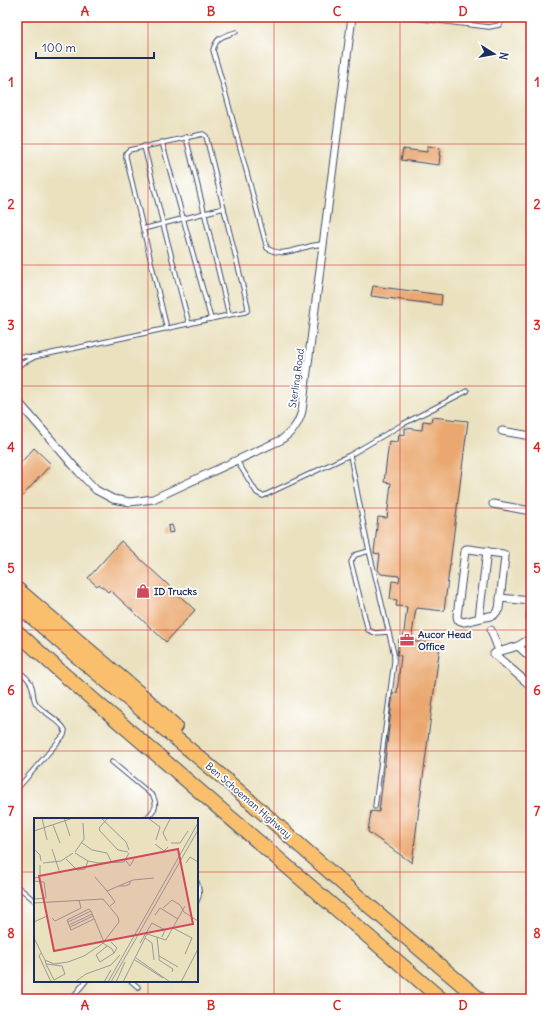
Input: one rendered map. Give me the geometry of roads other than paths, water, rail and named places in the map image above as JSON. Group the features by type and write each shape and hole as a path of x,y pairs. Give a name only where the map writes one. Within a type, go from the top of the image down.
{"highway":[{"path":"17,589 146,699 198,748 226,780"},
{"name":"Ben Schoeman Highway","path":"17,604 72,652 226,780 479,999"},
{"path":"17,632 67,677 441,999"},
{"path":"17,638 34,646"}],"street":[{"name":"Sterling Road","path":"17,399 96,490 113,499 130,502 153,499 291,434 300,420 302,411 352,17"},
{"path":"502,431 531,436"},
{"path":"494,504 531,511"},
{"path":"466,549 487,551 505,555 500,598 498,609 494,615 464,622 458,620 457,616 461,580 466,549"},
{"path":"479,618 487,551"},
{"path":"500,598 531,600 531,624"},
{"path":"491,630 499,651"},
{"path":"531,638 518,646 499,651 495,653 495,655 531,686"},
{"path":"518,646 531,658"}],"lane":[{"path":"406,17 489,27 499,25 505,17"},
{"path":"236,32 220,38 215,43 213,50 267,248 271,251 283,253 323,244"},
{"path":"17,356 34,357 167,329 229,315 246,312 248,306 206,136 203,134 144,146 129,150 126,153 167,329"},
{"path":"186,137 229,315"},
{"path":"162,142 182,219 211,319"},
{"path":"144,146 189,324"},
{"path":"143,229 224,208"},
{"path":"17,366 34,357"},
{"path":"237,460 257,493 263,496 350,455 403,424 468,391"},
{"path":"350,455 369,551 394,654 375,807"},
{"path":"369,551 355,556 351,562 357,590 368,630 375,633 388,632"},
{"path":"17,671 24,675 30,682 36,704 62,725 65,730 64,735 17,789"},
{"path":"112,762 153,796 156,802 156,807 147,818"},
{"path":"17,886 34,900"},
{"path":"198,886 200,893 198,899"},
{"path":"70,999 85,982"},
{"path":"132,982 138,987"}],"place":[{"name":"ID Trucks","path":"143,591"},
{"name":"Aucor Head Office","path":"407,640"}]}
